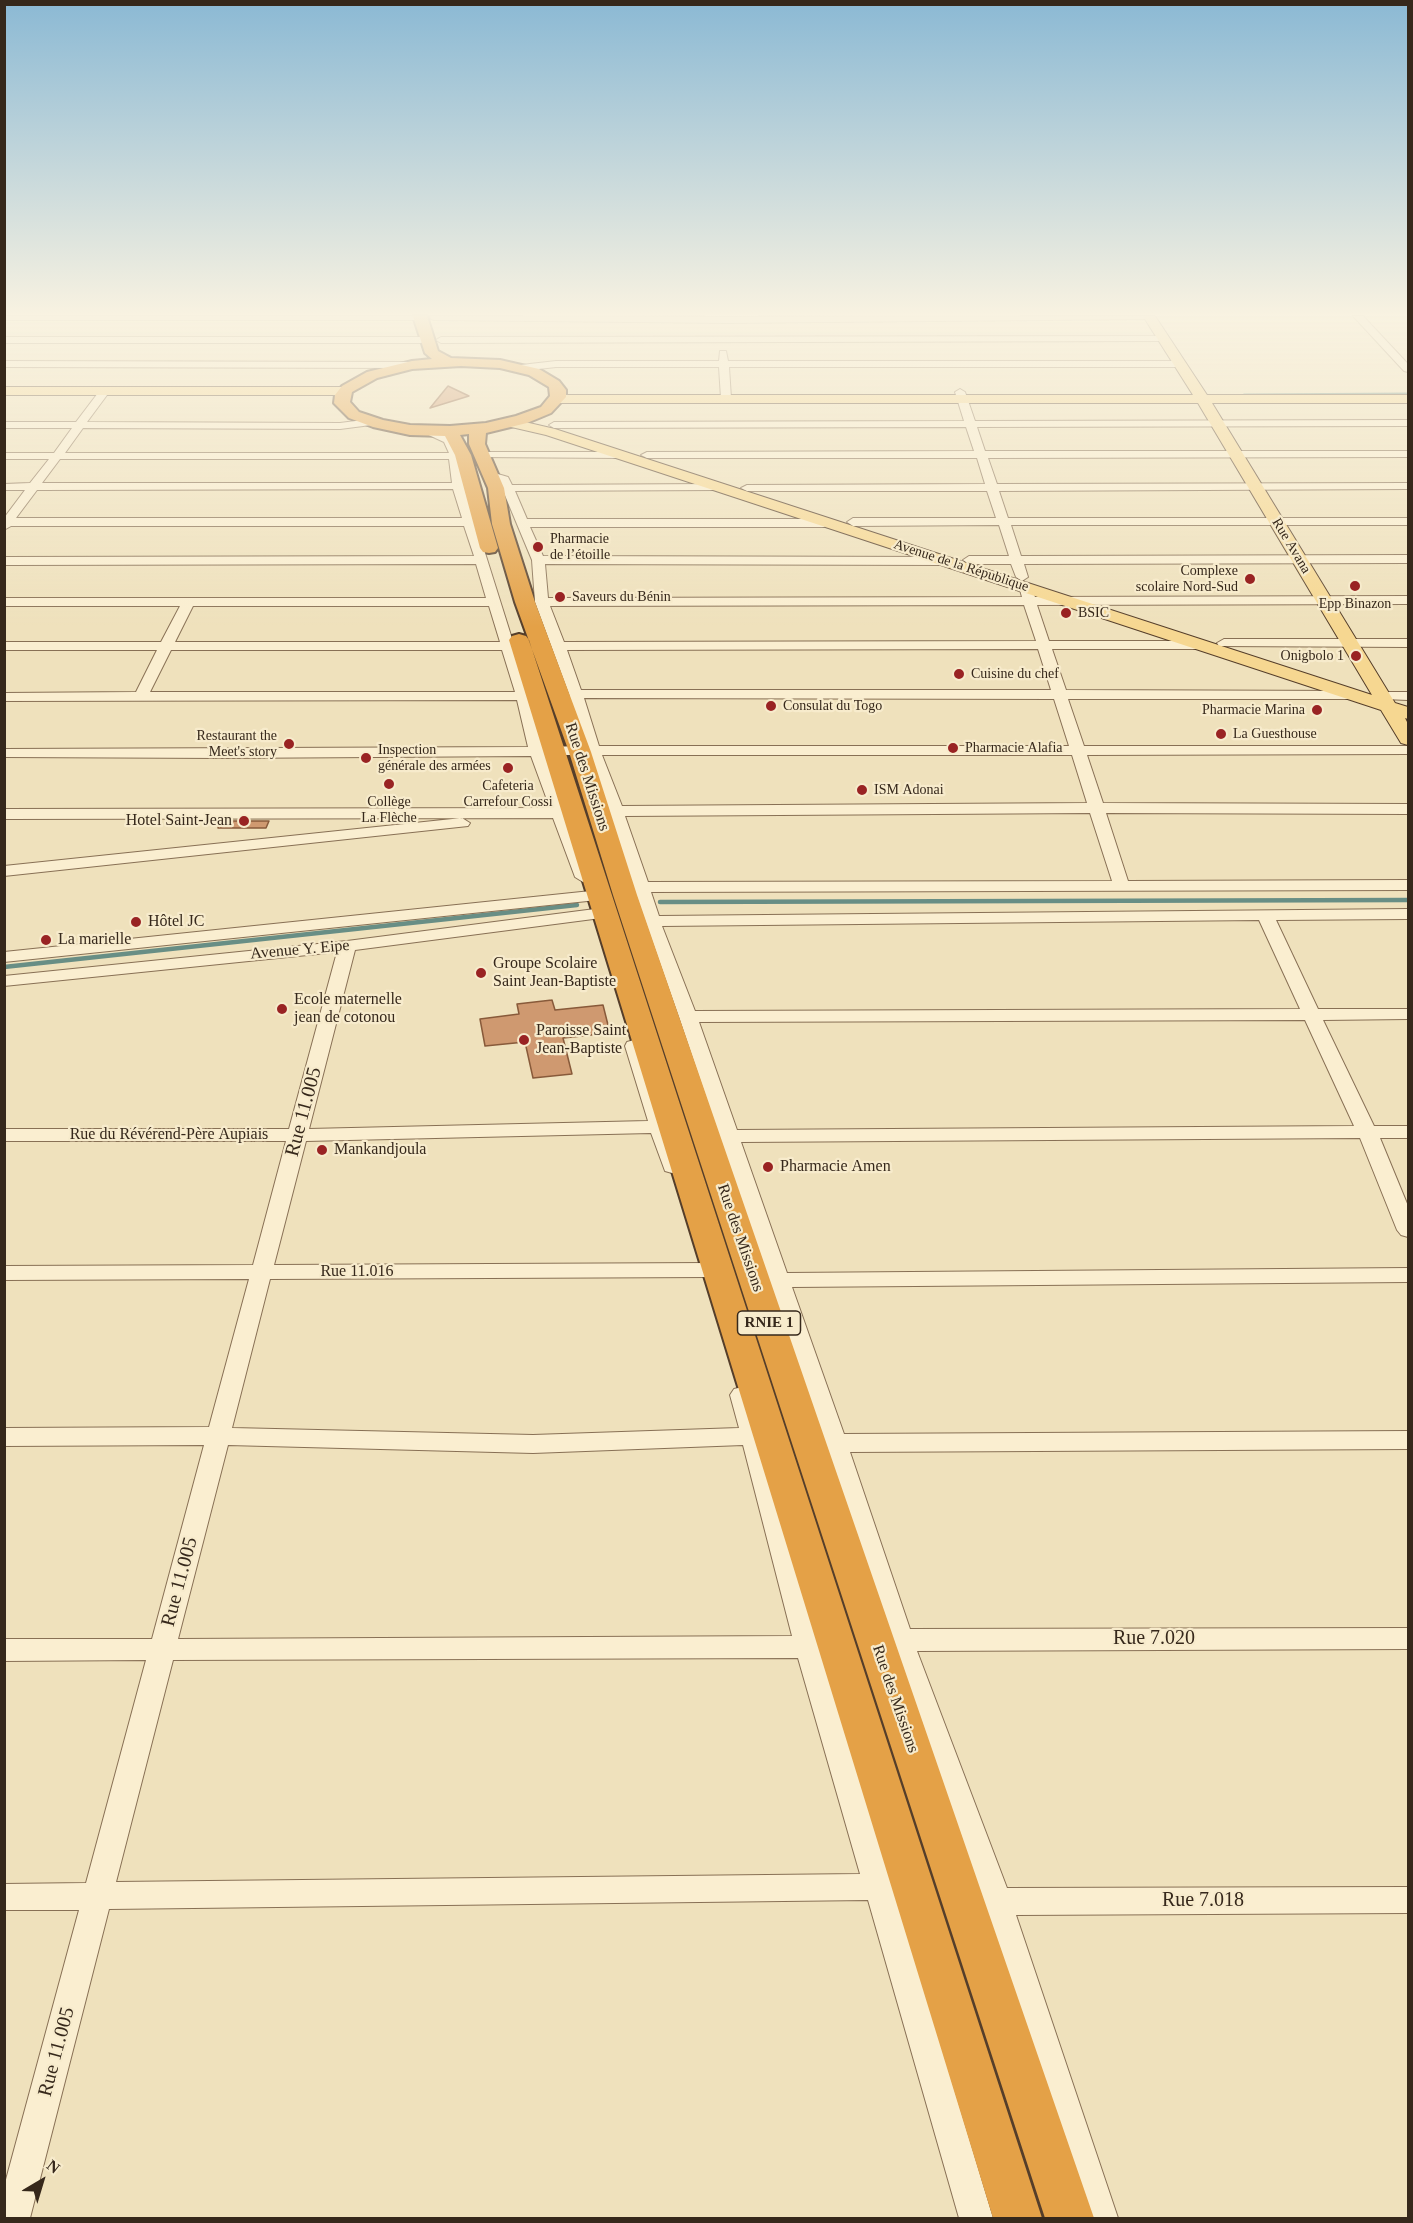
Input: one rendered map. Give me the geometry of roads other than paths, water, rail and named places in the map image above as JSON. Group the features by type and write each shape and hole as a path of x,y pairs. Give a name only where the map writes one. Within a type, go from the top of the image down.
{"highway":[{"path":"366,420 470,452 512,423 522,420"},
{"name":"Rue des Missions","path":"1018,2218 566,751 501,524 496,488 470,452 463,454 493,561 566,751 625,895 1070,2218"}],"main road":[{"name":"Avenue de la République","path":"542,420 969,560 1026,588 1095,601 1224,643 1385,698 1408,714"},
{"name":"Rue Avana","path":"1215,420 1408,739"},
{"name":"Avenue de la République","path":"512,423 534,427 1353,695 1408,702"}],"street":[{"path":"6,524 84,420"},
{"path":"969,420 1026,588 1122,887"},
{"path":"4,425 340,426 371,422"},
{"path":"554,425 1408,423"},
{"path":"470,452 458,486 492,602 523,696 616,811 640,887 688,1017 835,1443 900,1640 997,1902 1101,2218"},
{"path":"470,452 718,487"},
{"path":"470,452 523,523 538,560 542,602 576,694 566,751 559,813 593,905 658,1127 709,1270 808,1647 976,2218"},
{"path":"4,456 470,452 619,455"},
{"path":"647,455 1408,454"},
{"path":"4,487 458,486"},
{"path":"747,488 1408,486"},
{"path":"853,522 1408,521"},
{"path":"6,524 470,522"},
{"path":"523,523 824,523"},
{"path":"969,560 1408,559"},
{"path":"4,561 480,560"},
{"path":"538,560 945,561"},
{"path":"542,602 1026,588"},
{"path":"1068,601 1408,600"},
{"path":"4,602 492,602"},
{"path":"141,697 188,602"},
{"path":"1224,643 1408,643"},
{"path":"558,646 1199,645"},
{"path":"4,646 506,646"},
{"path":"576,694 1353,695"},
{"path":"4,697 523,696"},
{"path":"1385,698 1408,696"},
{"path":"4,753 1408,750"},
{"path":"616,811 1408,809"},
{"path":"4,814 559,813"},
{"path":"4,871 461,824 481,814"},
{"path":"640,887 1408,885"},
{"name":"Avenue Y. Eipe","path":"4,981 347,946 593,905"},
{"name":"Avenue Y. Eipe","path":"4,957 593,905"},
{"path":"652,921 1408,914"},
{"path":"1265,915 1366,1132 1408,1230"},
{"name":"Rue 11.005","path":"13,2218 347,946"},
{"path":"688,1017 1408,1014"},
{"name":"Rue du Révérend-Père Aupiais","path":"4,1136 298,1135 658,1127"},
{"path":"728,1136 1408,1132"},
{"name":"Rue 11.016","path":"4,1273 709,1270"},
{"path":"778,1280 1408,1275"},
{"path":"4,1437 218,1436 533,1444 753,1436"},
{"path":"835,1443 1408,1440"},
{"name":"Rue 7.020","path":"900,1640 1408,1638"},
{"path":"4,1650 808,1647"},
{"path":"4,1897 879,1887"},
{"name":"Rue 7.018","path":"997,1902 1408,1900"}],"waterway":[{"path":"660,902 1408,900"},
{"path":"4,967 577,905"}],"place":[{"name":"Pharmacie de l’étoille","path":"538,547"},
{"name":"Complexe scolaire Nord-Sud","path":"1250,579"},
{"name":"Epp Binazon","path":"1355,586"},
{"name":"Saveurs du Bénin","path":"560,597"},
{"name":"BSIC","path":"1066,613"},
{"name":"Onigbolo 1","path":"1356,656"},
{"name":"Cuisine du chef","path":"959,674"},
{"name":"Consulat du Togo","path":"771,706"},
{"name":"Pharmacie Marina","path":"1317,710"},
{"name":"La Guesthouse","path":"1221,734"},
{"name":"Restaurant the Meet's story","path":"289,744"},
{"name":"Pharmacie Alafia","path":"953,748"},
{"name":"Inspection générale des armées","path":"366,758"},
{"name":"Cafeteria Carrefour Cossi","path":"508,768"},
{"name":"Collège La Flèche","path":"389,784"},
{"name":"ISM Adonai","path":"862,790"},
{"name":"Hotel Saint-Jean","path":"244,821"},
{"name":"Hôtel JC","path":"136,922"},
{"name":"La marielle","path":"46,940"},
{"name":"Groupe Scolaire Saint Jean-Baptiste","path":"481,973"},
{"name":"Ecole maternelle jean de cotonou","path":"282,1009"},
{"name":"Paroisse Saint Jean-Baptiste","path":"524,1040"},
{"name":"Mankandjoula","path":"322,1150"},
{"name":"Pharmacie Amen","path":"768,1167"}]}
